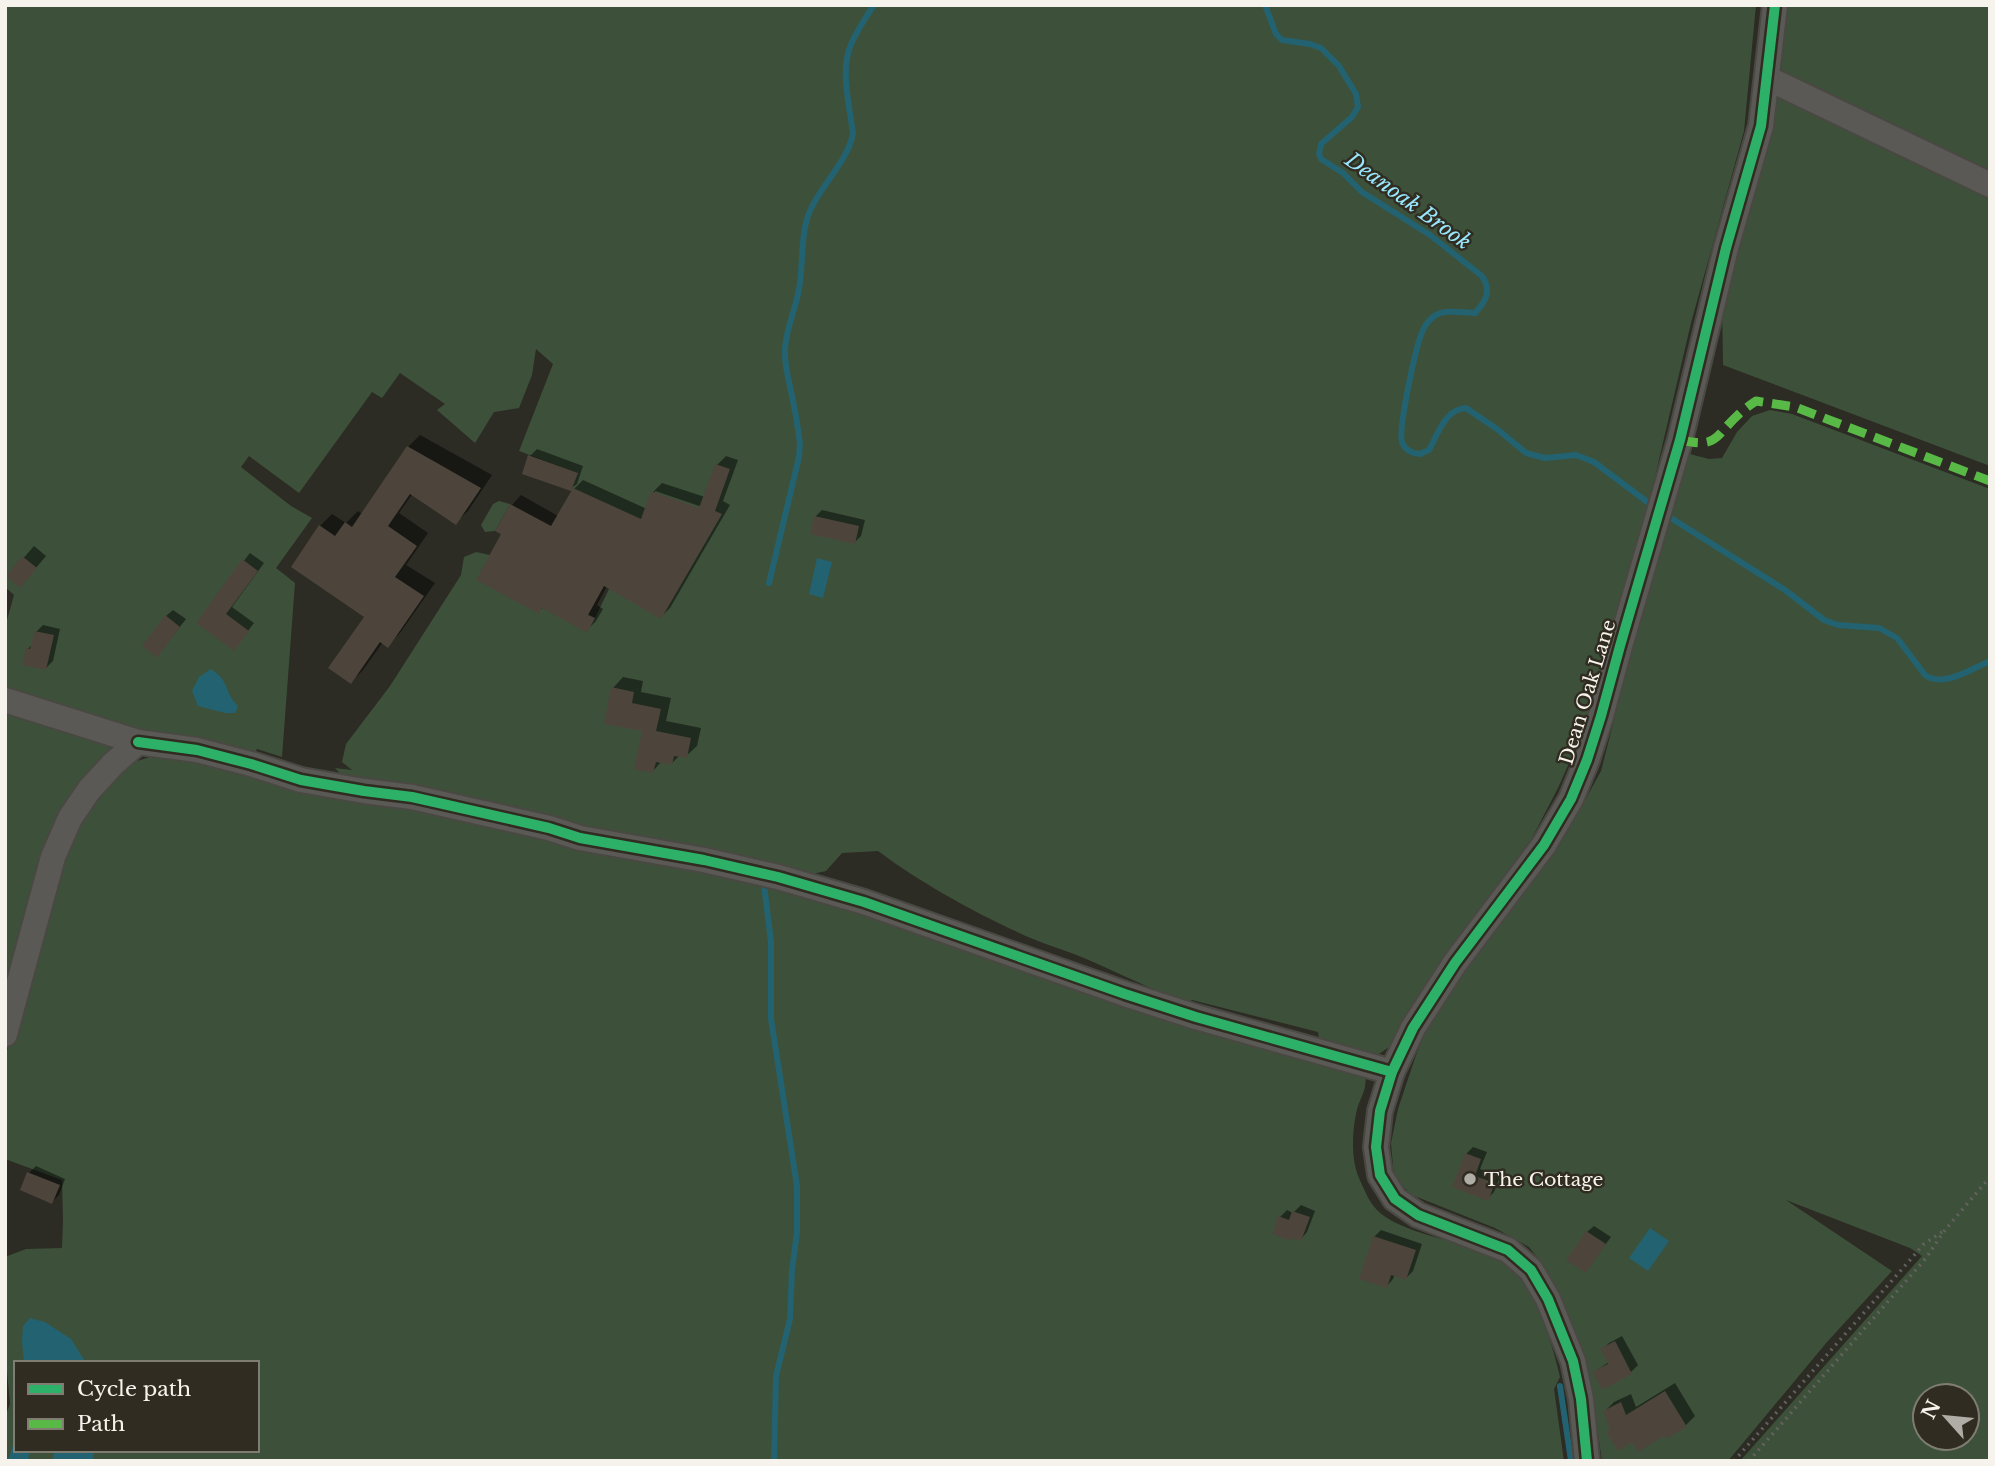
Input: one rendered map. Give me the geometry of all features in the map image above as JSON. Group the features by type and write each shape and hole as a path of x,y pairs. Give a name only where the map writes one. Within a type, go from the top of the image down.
{"street":[{"name":"Dean Oak Lane","path":"1587,1461 1581,1399 1573,1361 1548,1298 1531,1270 1508,1250 1418,1215 1395,1199 1380,1175 1377,1147 1380,1111 1392,1072 1413,1028 1455,963 1544,845 1571,799 1587,760 1681,440 1726,248 1761,126 1775,5"},
{"path":"1767,78 1990,185"},
{"path":"5,700 138,742 197,750 301,780 412,797 536,825 580,838 704,860 778,877 864,902 1185,1013 1392,1072"},
{"path":"5,1034 53,857 66,828 89,790 138,742"}],"path":[{"path":"1749,1461 1926,1258 1945,1230 1990,1177"},
{"path":"1734,1461 1924,1244 1945,1230"},
{"path":"1786,1402 1795,1409"}],"green space":[{"path":"5,5 1756,5 1744,131 1691,323 1643,528 1600,667 1586,725 1532,838 1455,941 1409,1010 1392,1045 1376,1056 1320,1044 1318,1032 1192,1000 1188,1003 1161,993 993,921 933,888 878,851 842,853 826,871 803,876 347,781 335,768 352,770 342,762 346,744 390,686 461,575 464,557 476,552 490,555 502,567 595,618 609,589 587,500 571,491 577,473 519,451 553,364 536,349 532,375 519,408 494,412 475,443 437,410 445,404 400,373 382,398 372,392 299,493 249,456 241,467 291,506 312,518 276,568 295,583 282,757 257,749 252,757 161,738 5,691 5,627 14,595 5,587"},
{"path":"1788,5 1990,5 1990,173 1781,72"},
{"path":"1777,96 1990,195 1990,466 1723,365 1722,299 1742,224 1768,150"},
{"path":"1770,410 1792,414 1990,489 1990,1461 1740,1461 1922,1256 1910,1248 1786,1200 1892,1271 1827,1342 1728,1461 1602,1461 1590,1381 1575,1329 1544,1266 1529,1247 1495,1228 1412,1195 1394,1178 1391,1143 1398,1109 1430,1020 1480,943 1567,833 1601,771 1686,453 1709,459 1722,458 1737,432 1752,416"},
{"path":"499,501 510,504 495,531 485,532 481,525 493,504"},
{"path":"5,710 107,741 111,750 88,782 5,1018"},
{"path":"159,754 368,800 759,879 1365,1073 1364,1090 1357,1108 1353,1146 1356,1171 1367,1195 1377,1210 1397,1224 1496,1257 1517,1274 1541,1316 1560,1377 1554,1389 1564,1461 5,1461 5,1417 10,1404 5,1349 5,1257 26,1249 62,1248 63,1220 62,1180 5,1159 5,1057 66,846 91,800 125,765"}],"water":[{"path":"817,558 832,562 823,598 809,594"},
{"path":"211,669 222,678 238,706 235,713 198,706 192,691 199,677"},
{"path":"1650,1228 1669,1241 1648,1271 1629,1258"},
{"path":"30,1318 45,1322 71,1339 85,1361 24,1361 23,1326"},
{"path":"14,1441 14,1452 30,1452 28,1461 7,1461"},
{"path":"54,1452 94,1452 93,1461 52,1461"}],"building":[{"path":"407,446 481,488 456,525 410,494 388,526 417,546 395,577 424,596 388,648 380,642 351,684 328,668 364,617 291,567 319,525 335,536 345,522 352,527"},
{"path":"528,455 578,473 571,491 522,474"},
{"path":"715,464 730,469 715,511 722,514 661,619 604,586 588,615 595,618 587,633 542,608 539,614 476,580 501,534 495,531 510,504 551,526 573,488 641,519 651,491 699,508"},
{"path":"814,516 859,526 855,544 810,534"},
{"path":"22,556 37,568 20,588 6,576"},
{"path":"242,559 258,571 226,614 249,631 234,651 196,623"},
{"path":"165,615 180,627 157,658 142,646"},
{"path":"34,631 54,635 46,670 22,665 26,648 30,649"},
{"path":"611,687 634,692 632,703 661,709 656,731 691,738 687,758 674,756 672,765 656,762 653,773 634,769 642,731 604,724"},
{"name":"The Cottage","path":"1465,1153 1481,1159 1475,1176 1495,1183 1488,1201 1452,1187"},
{"path":"27,1172 60,1185 52,1204 20,1190"},
{"path":"1292,1211 1310,1217 1301,1241 1292,1238 1291,1241 1272,1234 1278,1216 1289,1220"},
{"path":"1586,1231 1606,1244 1586,1273 1566,1260"},
{"path":"1373,1236 1416,1250 1406,1280 1391,1275 1387,1288 1359,1279"},
{"path":"1615,1341 1632,1374 1602,1390 1592,1372 1608,1364 1600,1349"},
{"path":"1665,1391 1687,1427 1666,1439 1664,1436 1638,1452 1632,1442 1618,1451 1606,1432 1610,1430 1603,1411 1621,1402 1626,1415"}],"waterway":[{"path":"769,583 799,457 800,444 785,354 787,332 799,291 805,229 814,203 850,145 853,134 847,92 847,60 854,38 874,5"},
{"name":"Deanoak Brook","path":"1265,5 1276,34 1282,40 1321,48 1339,66 1356,94 1358,107 1352,117 1321,144 1321,159 1343,173 1362,192 1430,235 1482,276 1487,286 1485,300 1475,313 1437,314 1424,329 1416,352 1405,405 1401,434 1405,448 1420,454 1429,450 1447,418 1459,409 1466,408 1526,453 1545,458 1576,455 1594,462 1654,507"},
{"name":"Deanoak Brook","path":"1663,513 1785,590 1824,620 1838,625 1879,628 1897,638 1925,675 1932,678 1949,678 1990,661"},
{"path":"764,885 771,942 771,1019 797,1186 797,1232 790,1319 776,1376 774,1461"},
{"path":"1560,1386 1571,1461"}],"marked path":[{"path":"1680,440 1709,442 1756,401 1795,407 1990,481"}],"cycle path":[{"path":"1587,1461 1581,1399 1573,1361 1548,1299 1531,1270 1508,1250 1418,1215 1395,1199 1380,1175 1376,1147 1380,1111 1392,1072 1413,1028 1455,963 1544,845 1571,799 1587,760 1680,440 1726,248 1761,126 1775,5"},
{"path":"138,742 197,750 301,780 412,797 549,828 580,838 704,860 778,877 864,902 1196,1017 1392,1072"}],"place":[{"name":"The Cottage","path":"1470,1179"}]}
